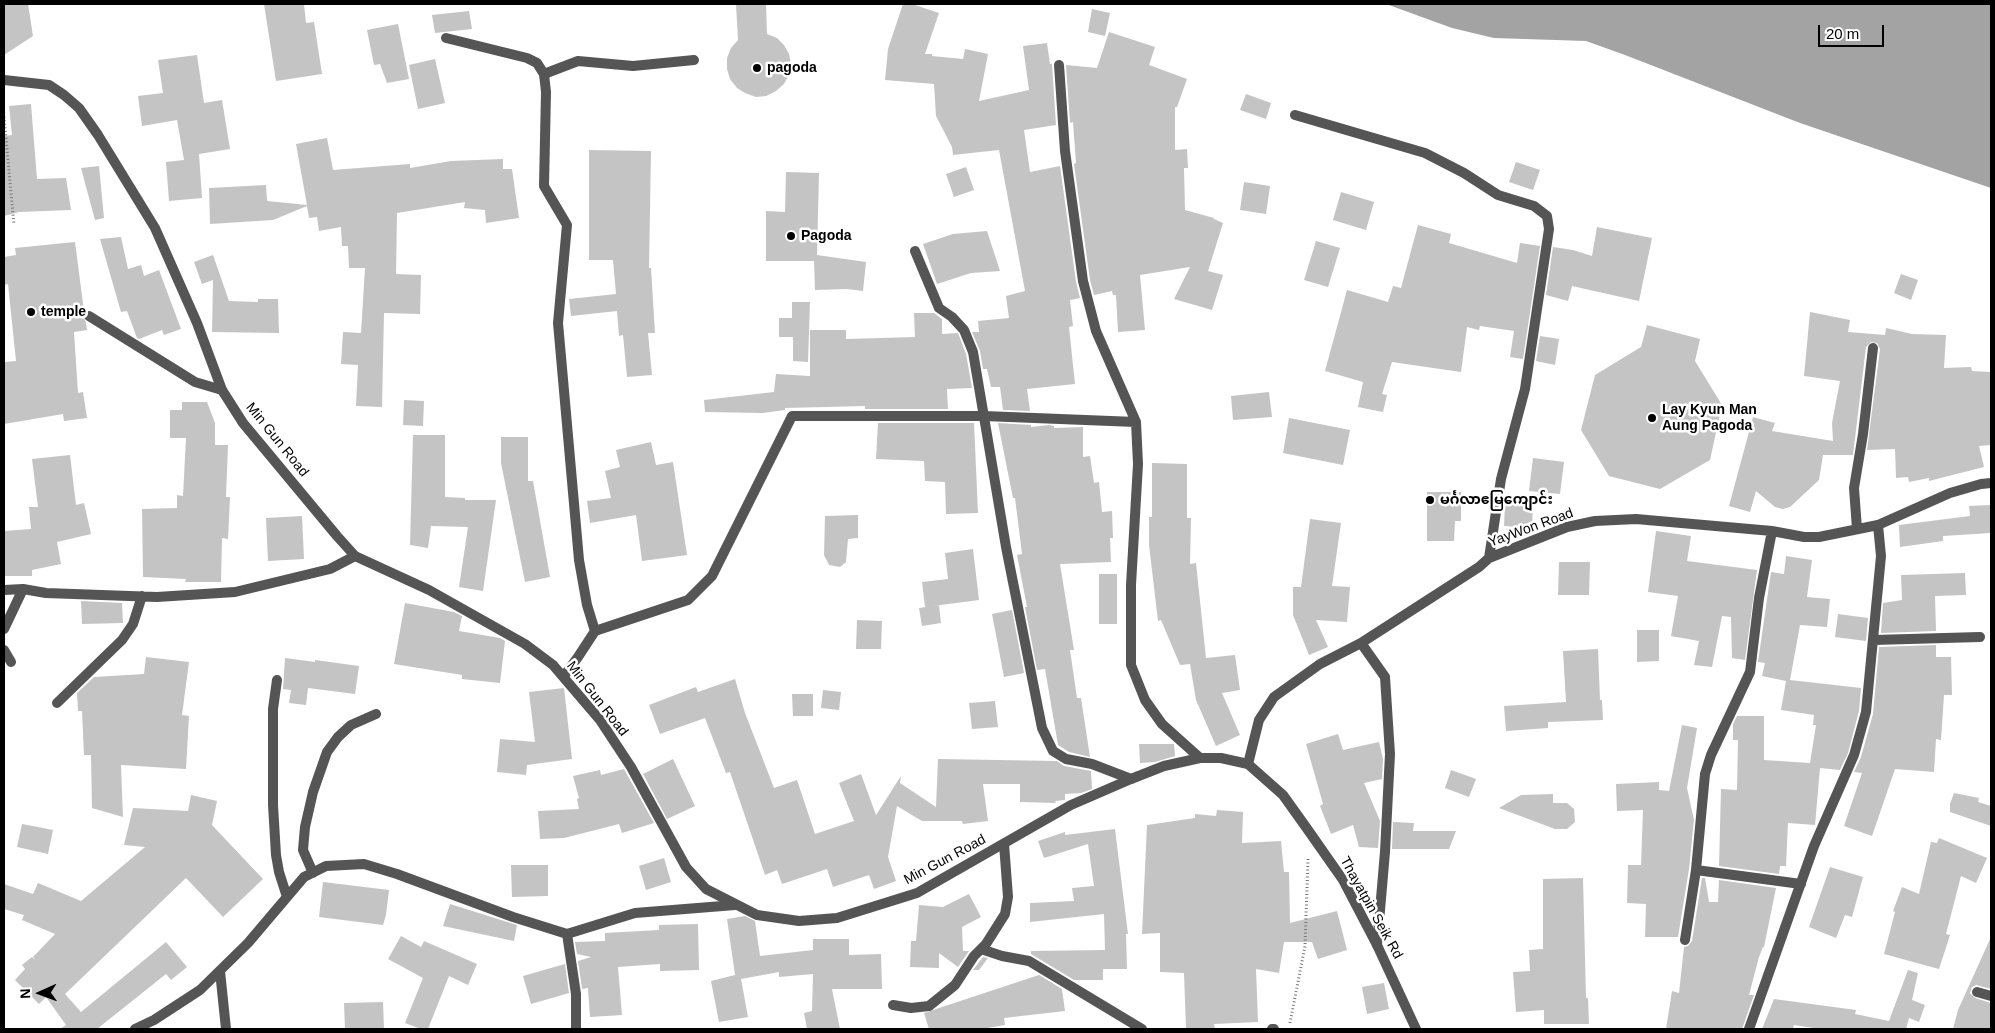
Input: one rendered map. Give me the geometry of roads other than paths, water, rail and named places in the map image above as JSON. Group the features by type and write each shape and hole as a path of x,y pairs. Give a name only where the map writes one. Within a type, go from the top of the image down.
{"street":[{"path":"446,38 527,58 537,63 544,74 546,92 544,186 567,225 558,323 579,560 587,604 595,631"},
{"path":"544,74 578,61 633,66 694,60"},
{"path":"1059,65 1065,151 1083,281 1096,331 1136,422 1138,464 1131,585 1131,665 1145,700 1162,724 1200,758"},
{"name":"Min Gun Road","path":"4,80 49,85 78,108 98,135 155,228 197,323 222,390 243,423 355,556 429,590 525,644 553,665 600,720 631,767 686,867 706,889 735,905 757,915 798,921 837,918 917,894 1070,806 1164,766 1200,758 1221,758 1248,764"},
{"path":"1295,115 1426,153 1464,173 1498,195 1534,206 1547,216 1550,229 1525,389 1501,479 1489,558"},
{"path":"915,251 939,308 952,317 964,330 974,352 1006,547 1042,728 1053,751 1066,759 1092,764 1131,779"},
{"path":"90,316 195,382 222,390"},
{"path":"1857,529 1854,488 1864,434 1873,348"},
{"path":"564,676 595,631 688,600 712,576 792,416 984,416 1136,422"},
{"name":"YayWon Road","path":"1248,764 1259,720 1274,697 1320,664 1361,643 1479,567 1489,558 1567,527 1612,519 1636,518 1772,531 1804,537 1819,537 1878,525 1950,493 1981,484 1991,484"},
{"path":"1749,1029 1814,846 1854,755 1866,712 1874,640 1880,556 1878,525"},
{"path":"1685,940 1696,870 1705,774 1711,755 1750,672 1762,580 1772,531"},
{"path":"4,590 22,589 46,593 142,596 236,592 330,569 355,556"},
{"path":"4,629 22,589"},
{"path":"57,703 122,640 133,624 142,596"},
{"path":"1874,640 1980,637"},
{"path":"1361,643 1385,678 1390,754 1385,852 1377,945"},
{"path":"4,650 11,662"},
{"path":"278,680 273,710 273,806 276,855 287,897"},
{"path":"312,873 303,850 305,827 313,792 327,752 338,737 351,725 376,714"},
{"name":"Thayatpin Seik Rd","path":"1248,764 1283,795 1343,880 1377,945 1416,1029"},
{"path":"893,1005 911,1008 929,1006 955,985 974,956 981,949 1005,914 1008,897 1004,844"},
{"path":"135,1029 154,1020 200,990 248,942 304,877 326,866 364,864 397,874 513,917 567,934 635,913 735,905"},
{"path":"1696,870 1801,884"},
{"path":"567,934 576,994 576,1029"},
{"path":"981,949 1002,956 1028,961 1142,1029"},
{"path":"220,971 226,1029"},
{"path":"1977,992 1991,996"}],"place":[{"name":"pagoda","path":"757,68"},
{"name":"Pagoda","path":"791,236"},
{"name":"temple","path":"31,312"},
{"name":"Lay Kyun Man Aung Pagoda","path":"1652,418"},
{"name":"မင်္ဂလာဧမြကျောင်း","path":"1430,500"}]}
